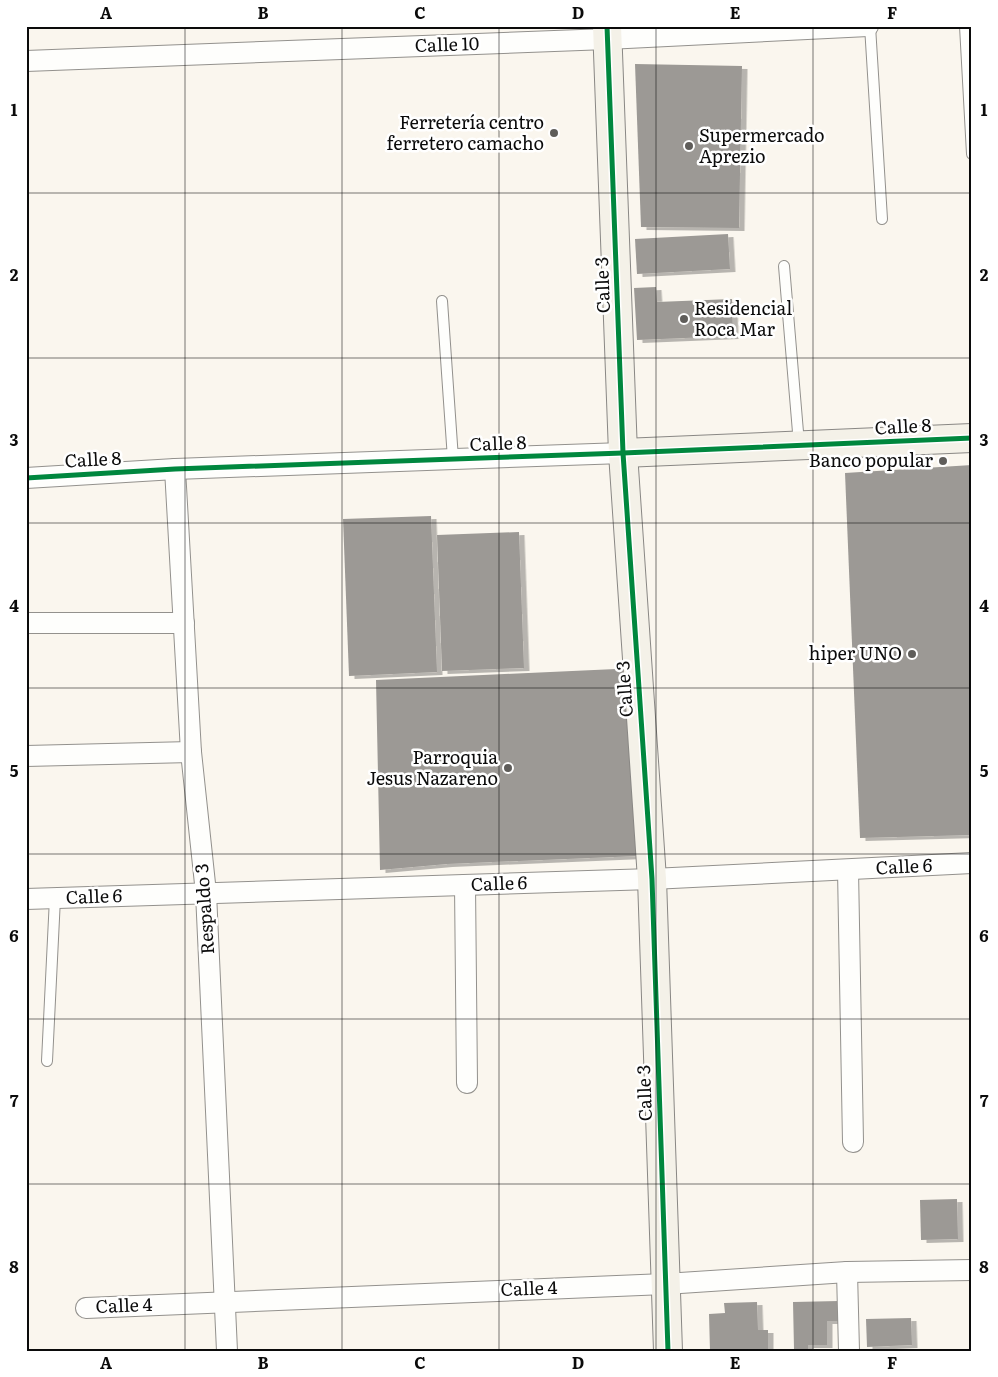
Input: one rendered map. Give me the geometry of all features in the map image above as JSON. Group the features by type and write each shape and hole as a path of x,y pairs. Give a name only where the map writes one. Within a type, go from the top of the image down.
{"street":[{"name":"Calle 10","path":"26,61 607,32 869,26"},
{"name":"Calle 3","path":"607,32 623,453 652,879 668,1351"},
{"name":"Calle 8","path":"26,478 175,469 972,438"},
{"name":"Respaldo 3","path":"175,469 191,752 206,893 226,1351"},
{"path":"26,623 184,623"},
{"path":"26,756 191,752"},
{"name":"Calle 6","path":"26,899 652,879 972,863"},
{"path":"848,870 852,1142"},
{"path":"465,885 467,1083"},
{"name":"Calle 4","path":"86,1308 666,1284 847,1272 972,1270"},
{"path":"847,1272 849,1351"}],"lane":[{"path":"869,26 882,219"},
{"path":"965,26 972,154"},
{"path":"784,266 800,445"},
{"path":"442,301 453,459"},
{"path":"47,1062 55,898"}],"building":[{"name":"Supermercado Aprezio","path":"635,64 742,66 739,228 641,227"},
{"path":"728,234 730,269 637,274 635,239"},
{"name":"Residencial Roca Mar","path":"656,287 657,302 732,299 733,336 637,340 634,288"},
{"name":"hiper UNO","path":"972,465 972,835 860,838 845,473"},
{"path":"431,516 437,672 349,676 343,519"},
{"path":"519,532 524,668 442,671 437,535"},
{"name":"Parroquia Jesus Nazareno","path":"638,668 638,856 447,864 380,870 376,680"},
{"path":"957,1199 958,1239 921,1240 920,1200"},
{"path":"839,1301 839,1321 827,1321 827,1345 808,1345 808,1349 794,1349 793,1302"},
{"path":"757,1302 758,1330 768,1330 768,1351 710,1351 709,1314 725,1313 724,1303"},
{"path":"911,1318 912,1345 867,1347 866,1319"}],"cycle path":[{"path":"607,26 623,453 652,879 668,1351"},
{"path":"26,478 175,469 972,438"}],"place":[{"name":"Ferretería centro ferretero camacho","path":"554,133"},
{"name":"Supermercado Aprezio","path":"689,146"},
{"name":"Residencial Roca Mar","path":"684,319"},
{"name":"Banco popular","path":"943,461"},
{"name":"hiper UNO","path":"912,654"},
{"name":"Parroquia Jesus Nazareno","path":"508,768"}]}
